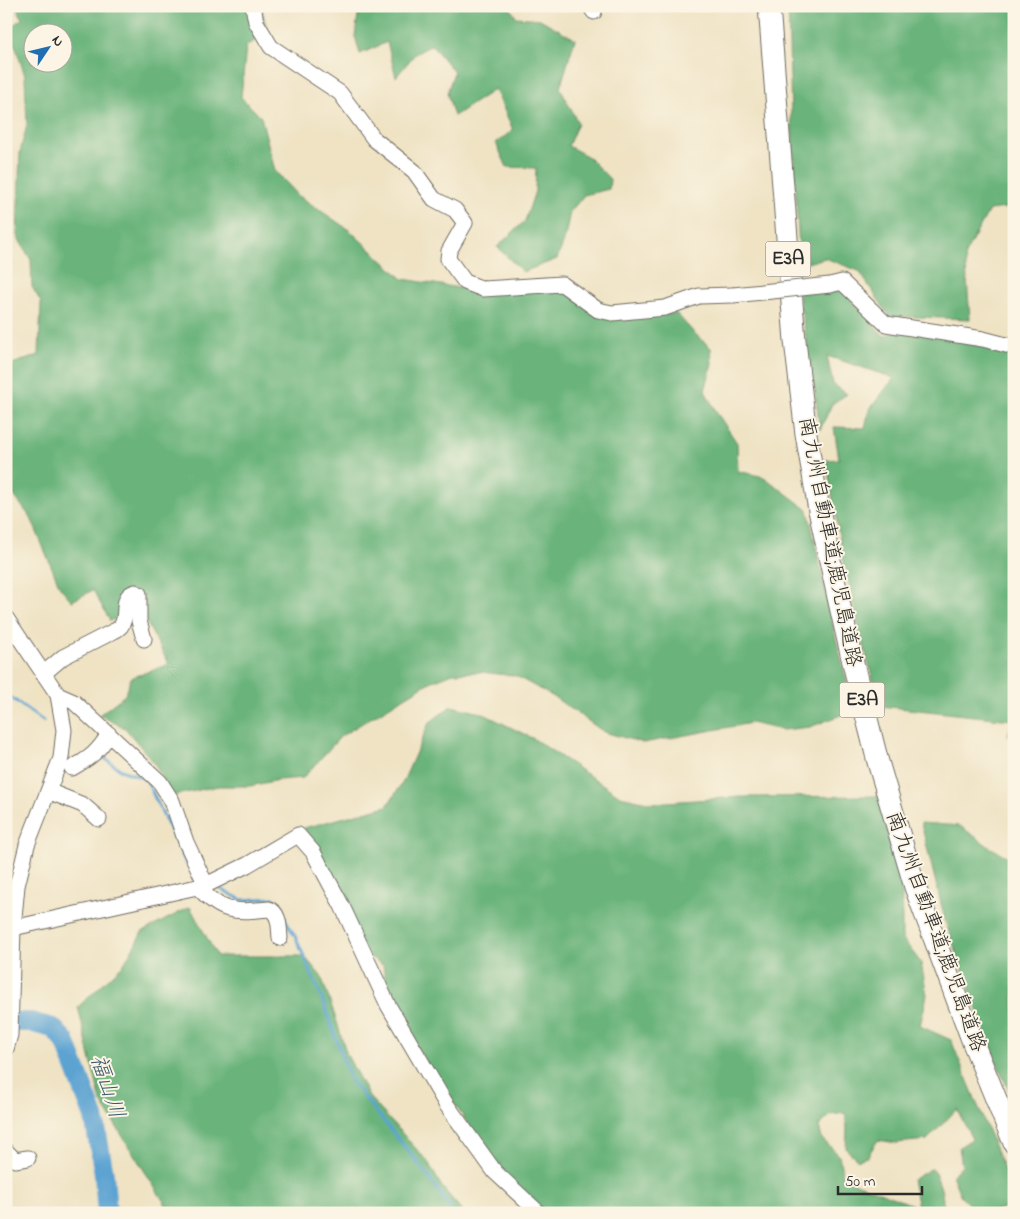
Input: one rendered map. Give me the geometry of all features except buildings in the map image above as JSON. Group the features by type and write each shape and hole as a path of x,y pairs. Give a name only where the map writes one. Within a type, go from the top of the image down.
{"highway":[{"name":"南九州自動車道;鹿児島道路","path":"769,6 795,341 806,434 820,510 858,684 891,810 915,887 1014,1142"}],"street":[{"path":"253,6 256,22 271,47 340,93 374,139 414,171 434,199 455,210 465,223 449,251 448,259 465,282 483,289 562,284 598,310 612,313 665,308 699,296 733,295 830,285 842,282 886,324 983,339 1014,347"},
{"path":"44,674 63,657 114,632 121,626 124,619 126,599 130,593 135,592 139,594 139,621 144,640"},
{"path":"6,618 58,696 64,730 61,758 27,844 17,886 13,928 8,1042"},
{"path":"58,696 74,702 160,782 172,801 202,886 209,900 224,908 238,912 274,911 277,915 280,938"},
{"path":"72,768 91,757 100,748 109,734"},
{"path":"48,791 83,805 100,819"},
{"path":"13,928 202,886 247,864 298,835 313,852 342,906 388,1004 446,1104 495,1172 538,1213"},
{"path":"6,1150 15,1160 28,1158"}],"green space":[{"path":"16,6 261,6 268,33 246,46 241,97 261,117 275,171 299,196 349,230 403,279 466,289 554,279 588,303 633,313 677,314 711,348 712,364 705,391 737,443 738,471 764,477 808,510 836,639 854,710 810,727 782,730 751,723 643,743 604,732 554,697 516,676 480,672 453,673 428,683 341,736 303,778 278,780 250,786 218,786 171,796 155,764 125,728 99,715 125,695 131,678 169,664 138,607 110,621 93,590 72,601 60,587 31,518 9,489 6,478 6,366 39,355 41,302 32,287 31,260 17,236 20,152 27,125 24,72 72,72 72,22 22,22 22,67 7,29 22,19"},
{"path":"375,6 509,6 516,17 540,19 575,39 560,88 578,123 568,146 587,156 610,179 609,189 584,195 570,212 564,241 557,259 523,272 497,247 525,221 535,191 536,168 507,167 496,143 513,130 495,89 454,116 447,93 454,72 432,45 415,54 396,77 387,42 360,54 355,36 359,9"},
{"path":"788,6 1014,6 1014,207 989,210 965,254 970,319 889,316 859,271 825,258 800,265 791,114"},
{"path":"841,288 884,336 901,330 932,331 1014,357 1014,737 1008,735 1012,720 880,706 843,558 826,460 839,459 834,427 865,428 869,410 894,378 827,356 833,384 847,394 832,404 820,430 798,292"},
{"path":"451,706 482,713 534,739 620,796 652,803 740,797 879,796 902,893 902,938 921,963 927,995 920,1026 951,1040 1014,1194 1014,1205 988,1213 978,1213 961,1197 952,1175 962,1166 959,1147 972,1139 957,1109 927,1140 896,1143 878,1140 867,1157 858,1160 846,1149 847,1127 845,1113 831,1115 819,1126 822,1139 839,1155 843,1178 918,1207 912,1180 932,1168 941,1188 943,1211 947,1213 528,1213 373,983 385,978 383,965 364,953 338,892 304,828 387,806 403,782 429,723"},
{"path":"921,823 960,826 991,848 1014,860 1014,1103 994,1056 946,924"},
{"path":"190,907 217,956 304,956 321,976 347,1055 369,1097 428,1162 442,1187 464,1213 171,1213 101,1102 78,1007 124,964 142,932"}],"waterway":[{"path":"6,694 43,721"},
{"path":"103,757 121,770 146,779 189,866"},
{"path":"215,886 242,900 274,898 280,909"},
{"path":"284,917 296,938 323,1001 351,1081 422,1168 454,1213"},
{"name":"福山川","path":"6,1022 30,1022 53,1028 65,1041 94,1117 104,1174 107,1213"}]}
